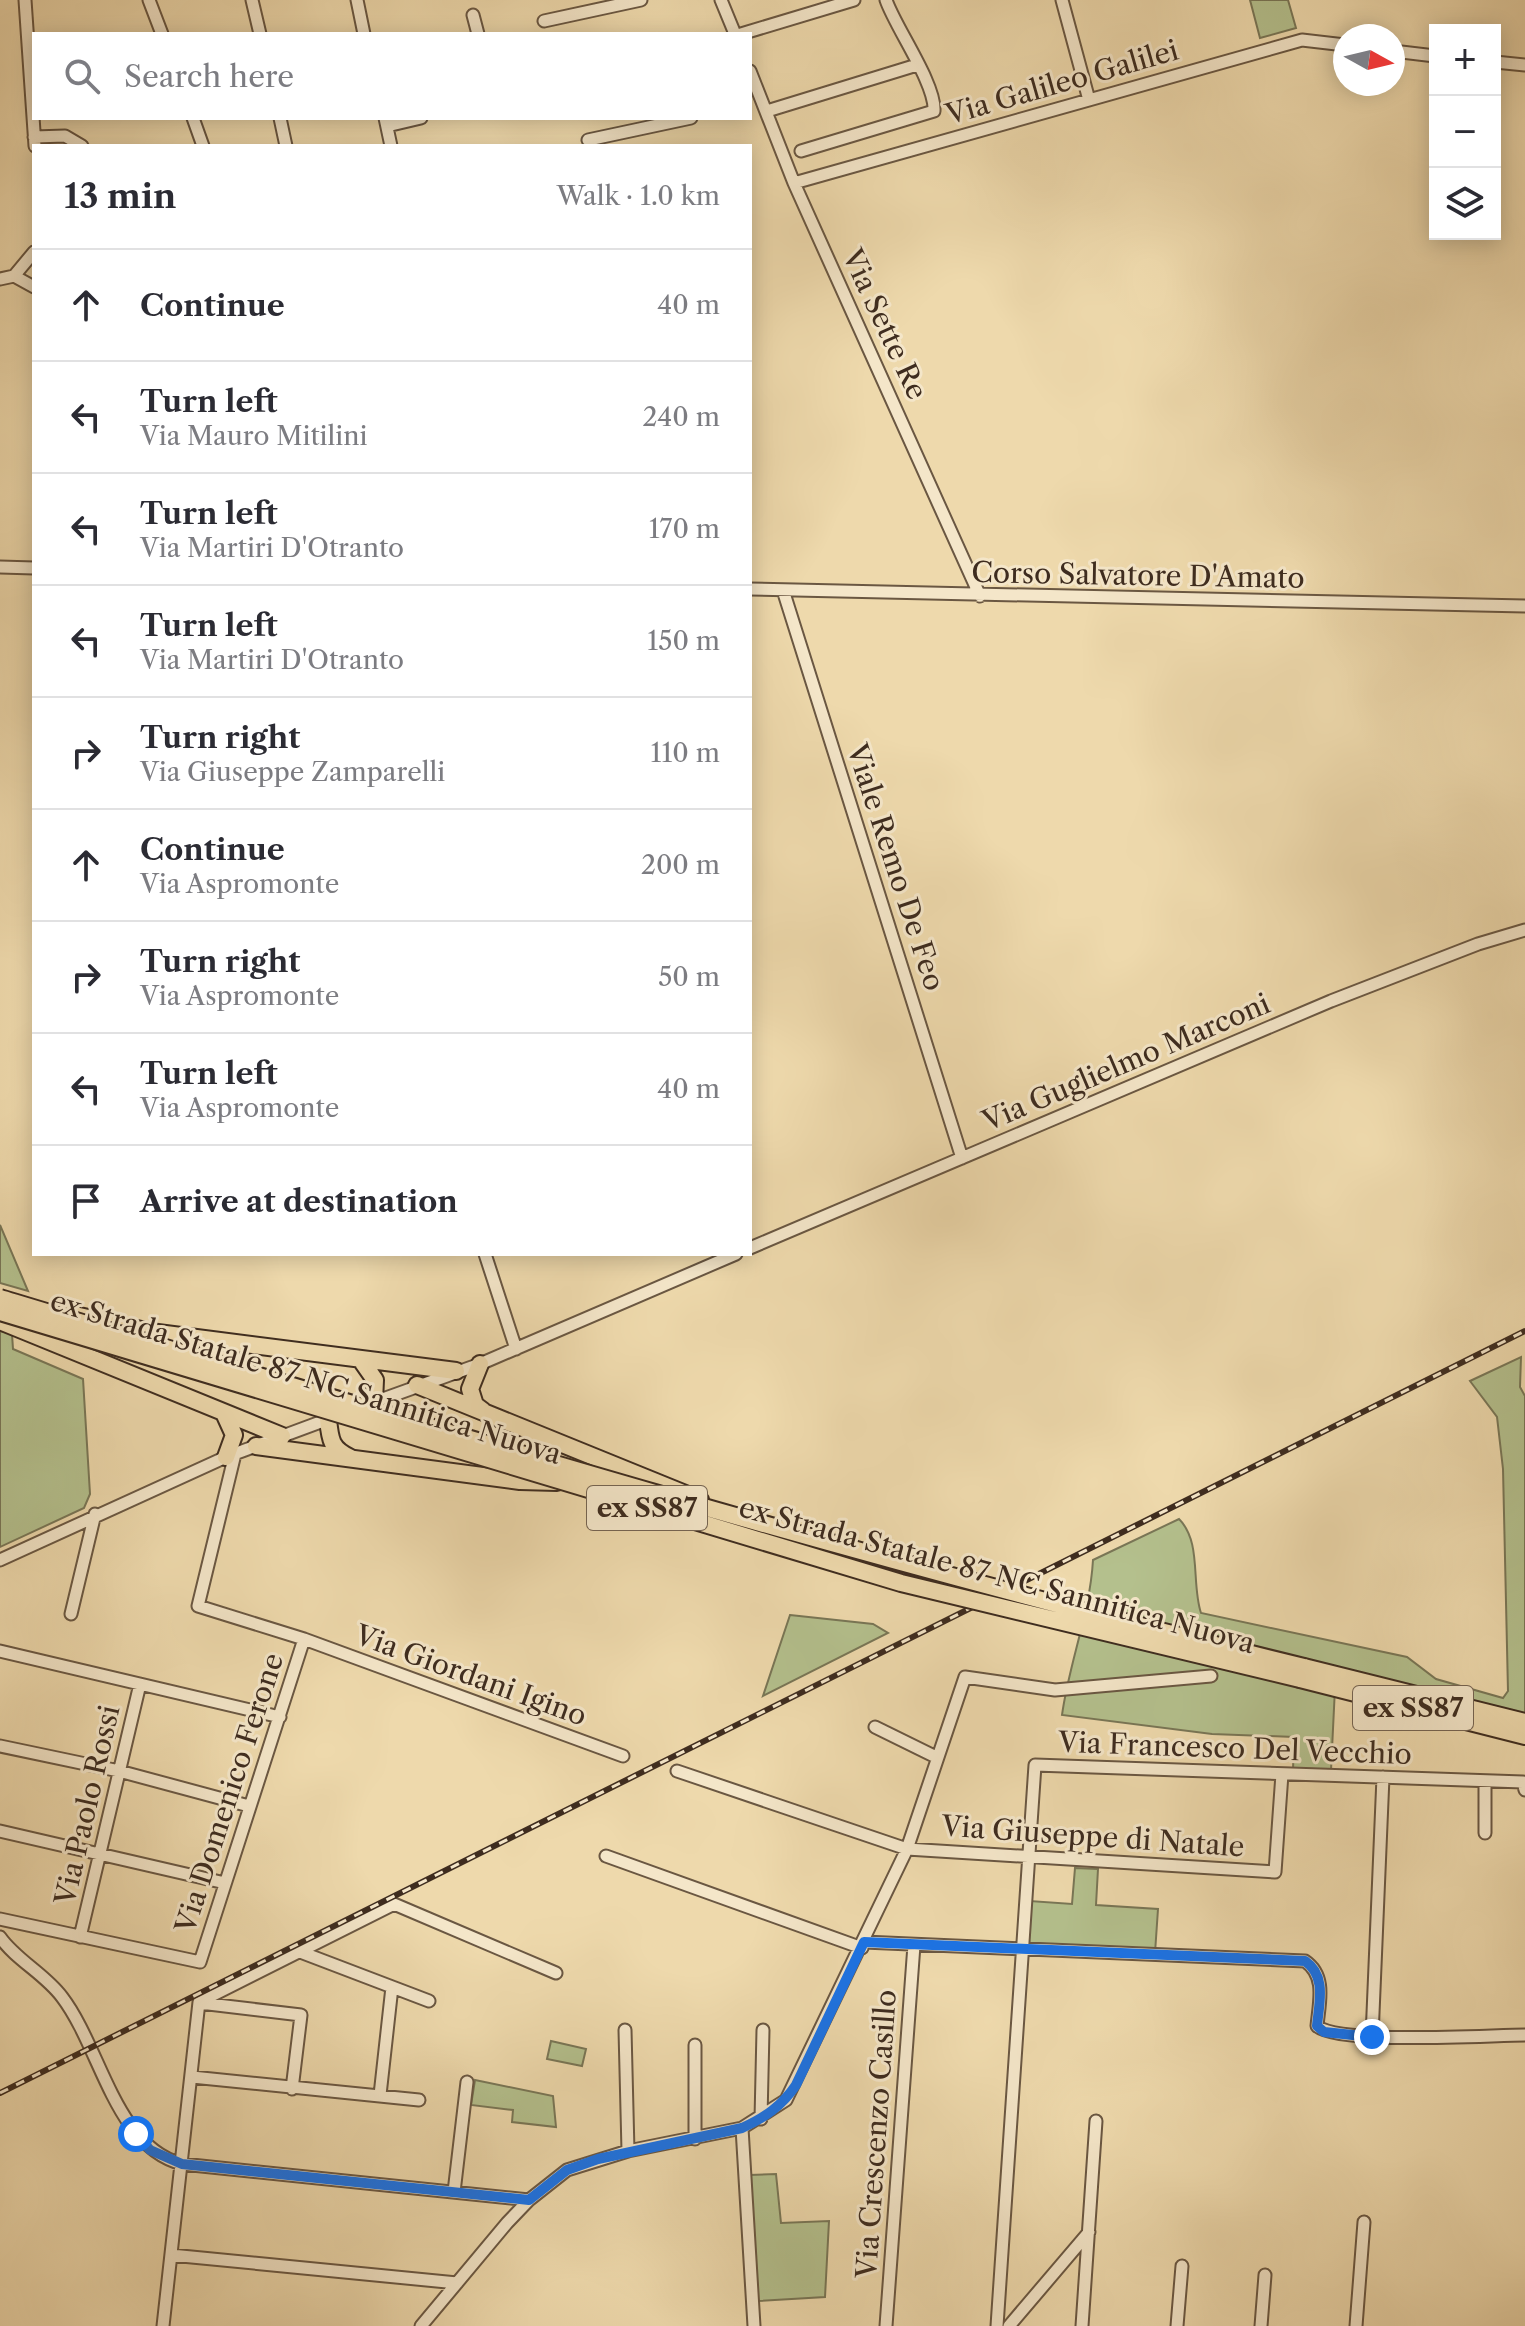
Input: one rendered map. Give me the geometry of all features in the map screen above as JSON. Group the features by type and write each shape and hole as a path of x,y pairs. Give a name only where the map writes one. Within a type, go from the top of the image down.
{"highway":[{"name":"ex Strada Statale 87 NC Sannitica Nuova","path":"0,1298 748,1522 1525,1736"},
{"path":"33,1308 97,1317 150,1332 456,1371"},
{"name":"ex Strada Statale 87 NC Sannitica Nuova","path":"0,1312 901,1583 1525,1722"},
{"path":"0,1321 282,1436"},
{"path":"361,1360 375,1380 374,1401"},
{"path":"480,1364 472,1378 470,1396 488,1414"},
{"path":"417,1385 748,1522"},
{"path":"224,1413 234,1435 231,1455"},
{"path":"322,1421 330,1442 339,1452 355,1460"},
{"path":"256,1446 520,1481 562,1482"}],"street":[{"path":"25,0 32,99"},
{"path":"149,0 161,32"},
{"path":"252,0 260,32"},
{"path":"357,0 364,32"},
{"path":"544,21 641,0"},
{"path":"721,0 737,32"},
{"path":"745,32 854,0"},
{"path":"801,151 934,111 917,65 886,0"},
{"path":"1062,0 1089,100"},
{"path":"473,15 477,32"},
{"name":"Via Galileo Galilei","path":"794,183 1302,40 1333,44"},
{"path":"1405,52 1429,55"},
{"path":"1501,63 1525,65"},
{"path":"752,105 766,107 917,65"},
{"name":"Via Sette Re","path":"752,76 794,183 980,596"},
{"path":"34,120 35,141 65,136 79,144"},
{"path":"194,120 202,144"},
{"path":"280,120 286,144"},
{"path":"588,140 682,120"},
{"path":"386,122 391,144"},
{"path":"0,279 14,276 32,254"},
{"path":"14,276 32,286"},
{"path":"0,567 32,568"},
{"name":"Corso Salvatore D'Amato","path":"752,589 1525,606"},
{"name":"Viale Remo De Feo","path":"783,590 962,1158"},
{"name":"Via Guglielmo Marconi","path":"752,1247 1331,1001 1478,944 1525,930"},
{"path":"486,1256 516,1349"},
{"path":"0,1560 95,1514 231,1455 480,1364 731,1256"},
{"name":"Via Giordani Igino","path":"231,1455 198,1606 304,1639 623,1756"},
{"path":"71,1614 95,1514"},
{"name":"Via Domenico Ferone","path":"80,1937 200,1962 304,1639"},
{"path":"0,1651 280,1717"},
{"path":"421,2326 529,2200 567,2170 628,2151 742,2128 761,2119 786,2100 796,2085 907,1849 965,1677 1055,1690 1211,1676"},
{"name":"Via Paolo Rossi","path":"80,1937 140,1684"},
{"path":"875,1727 936,1757"},
{"path":"0,1746 119,1771 249,1806"},
{"name":"Via Francesco Del Vecchio","path":"997,2326 1035,1765 1485,1781 1524,1786"},
{"name":"Via Giuseppe di Natale","path":"677,1771 907,1849 1275,1872 1282,1774"},
{"path":"1372,2037 1383,1777"},
{"path":"1485,1781 1485,1833"},
{"path":"0,1831 225,1883"},
{"path":"606,1856 863,1945 1305,1961 1316,1968 1321,1988 1317,2026 1324,2032 1372,2037 1525,2035"},
{"path":"199,2002 303,1953 394,1904 556,1973"},
{"path":"0,1919 80,1937"},
{"path":"0,1937 45,1978 68,2005 140,2140 150,2150 182,2164 529,2200"},
{"name":"Via Crescenzo Casillo","path":"886,2326 914,1945"},
{"path":"303,1953 429,2001"},
{"path":"380,2095 392,1987"},
{"path":"163,2326 199,2002"},
{"path":"199,2002 301,2015 292,2089"},
{"path":"625,2030 628,2151"},
{"path":"761,2119 763,2030"},
{"path":"695,2045 695,2139"},
{"path":"192,2077 419,2100"},
{"path":"454,2192 467,2082"},
{"path":"1082,2326 1096,2121"},
{"path":"742,2128 754,2326"},
{"path":"1356,2326 1364,2222"},
{"path":"1009,2326 1089,2232"},
{"path":"171,2255 457,2283"},
{"path":"1177,2326 1182,2266"},
{"path":"1261,2326 1265,2275"}],"green space":[{"path":"1250,0 1288,0 1296,28 1260,38"},
{"path":"0,1225 28,1291 0,1283"},
{"path":"0,1331 12,1334 13,1349 83,1379 90,1494 84,1508 0,1547"},
{"path":"1521,1357 1520,1387 1525,1396 1525,1714 1336,1667 1331,1770 1293,1770 1294,1737 1212,1734 1062,1715 1088,1599 1093,1560 1179,1519 1191,1539 1201,1613 1407,1657 1436,1679 1503,1698 1508,1691 1503,1469 1497,1417 1470,1381"},
{"path":"790,1615 873,1624 888,1633 763,1696"},
{"path":"1075,1868 1098,1869 1096,1905 1158,1909 1155,1953 1027,1946 1030,1901 1072,1904"},
{"path":"551,2041 586,2049 582,2066 547,2059"},
{"path":"475,2080 553,2096 556,2127 512,2122 513,2110 471,2105"},
{"path":"776,2174 781,2223 829,2221 825,2297 758,2301 750,2175"}],"railway":[{"path":"0,2093 1525,1331"}],"route":[{"path":"136,2134 150,2150 182,2164 529,2200 567,2170 628,2151 742,2128 761,2119 786,2100 864,1942 1305,1961 1316,1968 1321,1988 1317,2026 1324,2032 1372,2037"}]}
